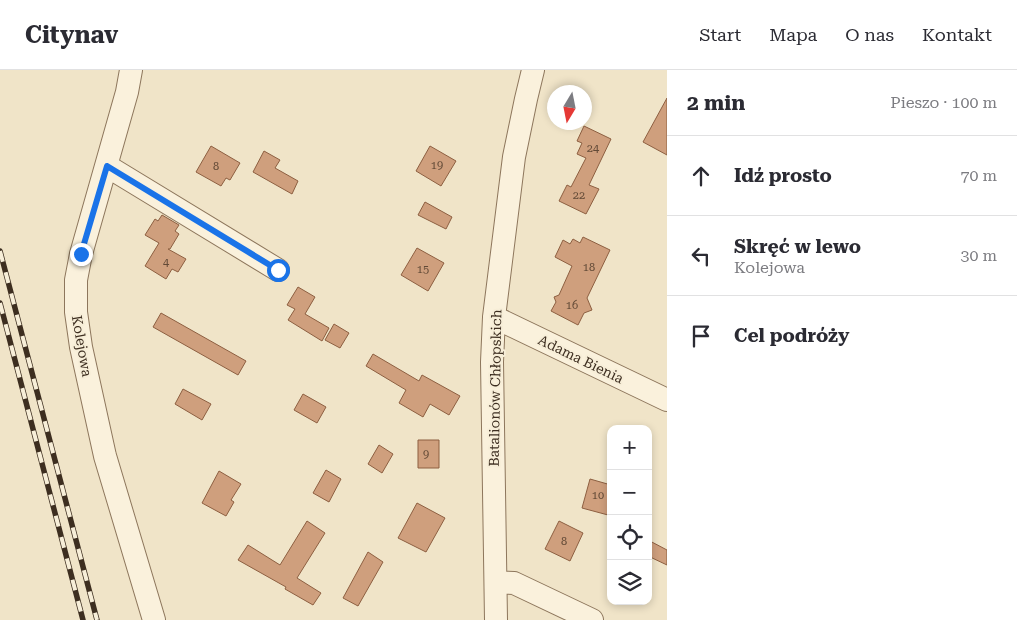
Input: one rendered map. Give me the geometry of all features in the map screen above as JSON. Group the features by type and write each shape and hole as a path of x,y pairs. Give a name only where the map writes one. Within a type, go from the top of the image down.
{"street":[{"name":"Kolejowa","path":"131,70 107,166 81,254 76,280 76,312 81,347 106,456 154,620"},
{"name":"Batalionów Chłopskich","path":"496,620 492,362 494,317 514,157 533,70"},
{"path":"107,166 278,270"},
{"name":"Adama Bienia","path":"494,317 667,400"},
{"path":"496,582 514,582 592,620"}],"building":[{"path":"667,98 667,155 643,142"},
{"path":"582,130 592,130 611,139 589,185 599,189 586,214 559,201 567,185 571,187 586,158 577,154 582,143 577,141"},
{"path":"211,146 240,163 230,180 226,178 221,186 196,172"},
{"path":"430,146 456,161 441,186 416,171"},
{"path":"264,151 280,160 275,168 298,181 292,194 253,172"},
{"path":"425,202 452,217 446,229 418,215"},
{"path":"162,215 179,225 175,231 179,234 170,249 168,249 186,259 178,272 172,269 166,279 145,266 159,243 145,235 155,219 158,221"},
{"path":"583,237 610,250 587,298 592,310 584,313 578,325 551,311 556,302 554,297 559,295 572,266 555,257 563,240 570,244 573,239 580,243"},
{"path":"417,248 444,263 428,291 401,275"},
{"path":"298,287 315,297 305,314 329,328 322,341 288,320 295,309 287,305"},
{"path":"161,313 246,361 238,375 153,327"},
{"path":"334,324 349,333 340,348 325,340"},
{"path":"373,354 419,381 422,375 460,396 449,415 430,404 423,417 399,403 406,390 366,366"},
{"path":"183,389 211,404 202,420 175,404"},
{"path":"303,394 326,407 317,423 294,410"},
{"path":"418,440 439,440 439,468 418,468"},
{"path":"379,445 393,454 382,473 368,464"},
{"path":"326,470 341,479 329,502 313,493"},
{"path":"219,471 241,484 231,500 234,502 226,516 202,503"},
{"path":"590,479 607,484 607,515 582,508"},
{"path":"417,503 445,518 426,552 398,538"},
{"path":"307,521 325,533 297,578 321,593 313,605 285,589 286,587 238,560 248,545 280,565"},
{"path":"559,521 583,533 570,561 545,549"},
{"path":"652,542 667,550 667,565 652,558"},
{"path":"368,552 383,562 358,606 343,598"}],"railway":[{"path":"0,251 97,620"},
{"path":"0,303 83,620"}],"route":[{"path":"81,254 107,166 278,270"}]}
